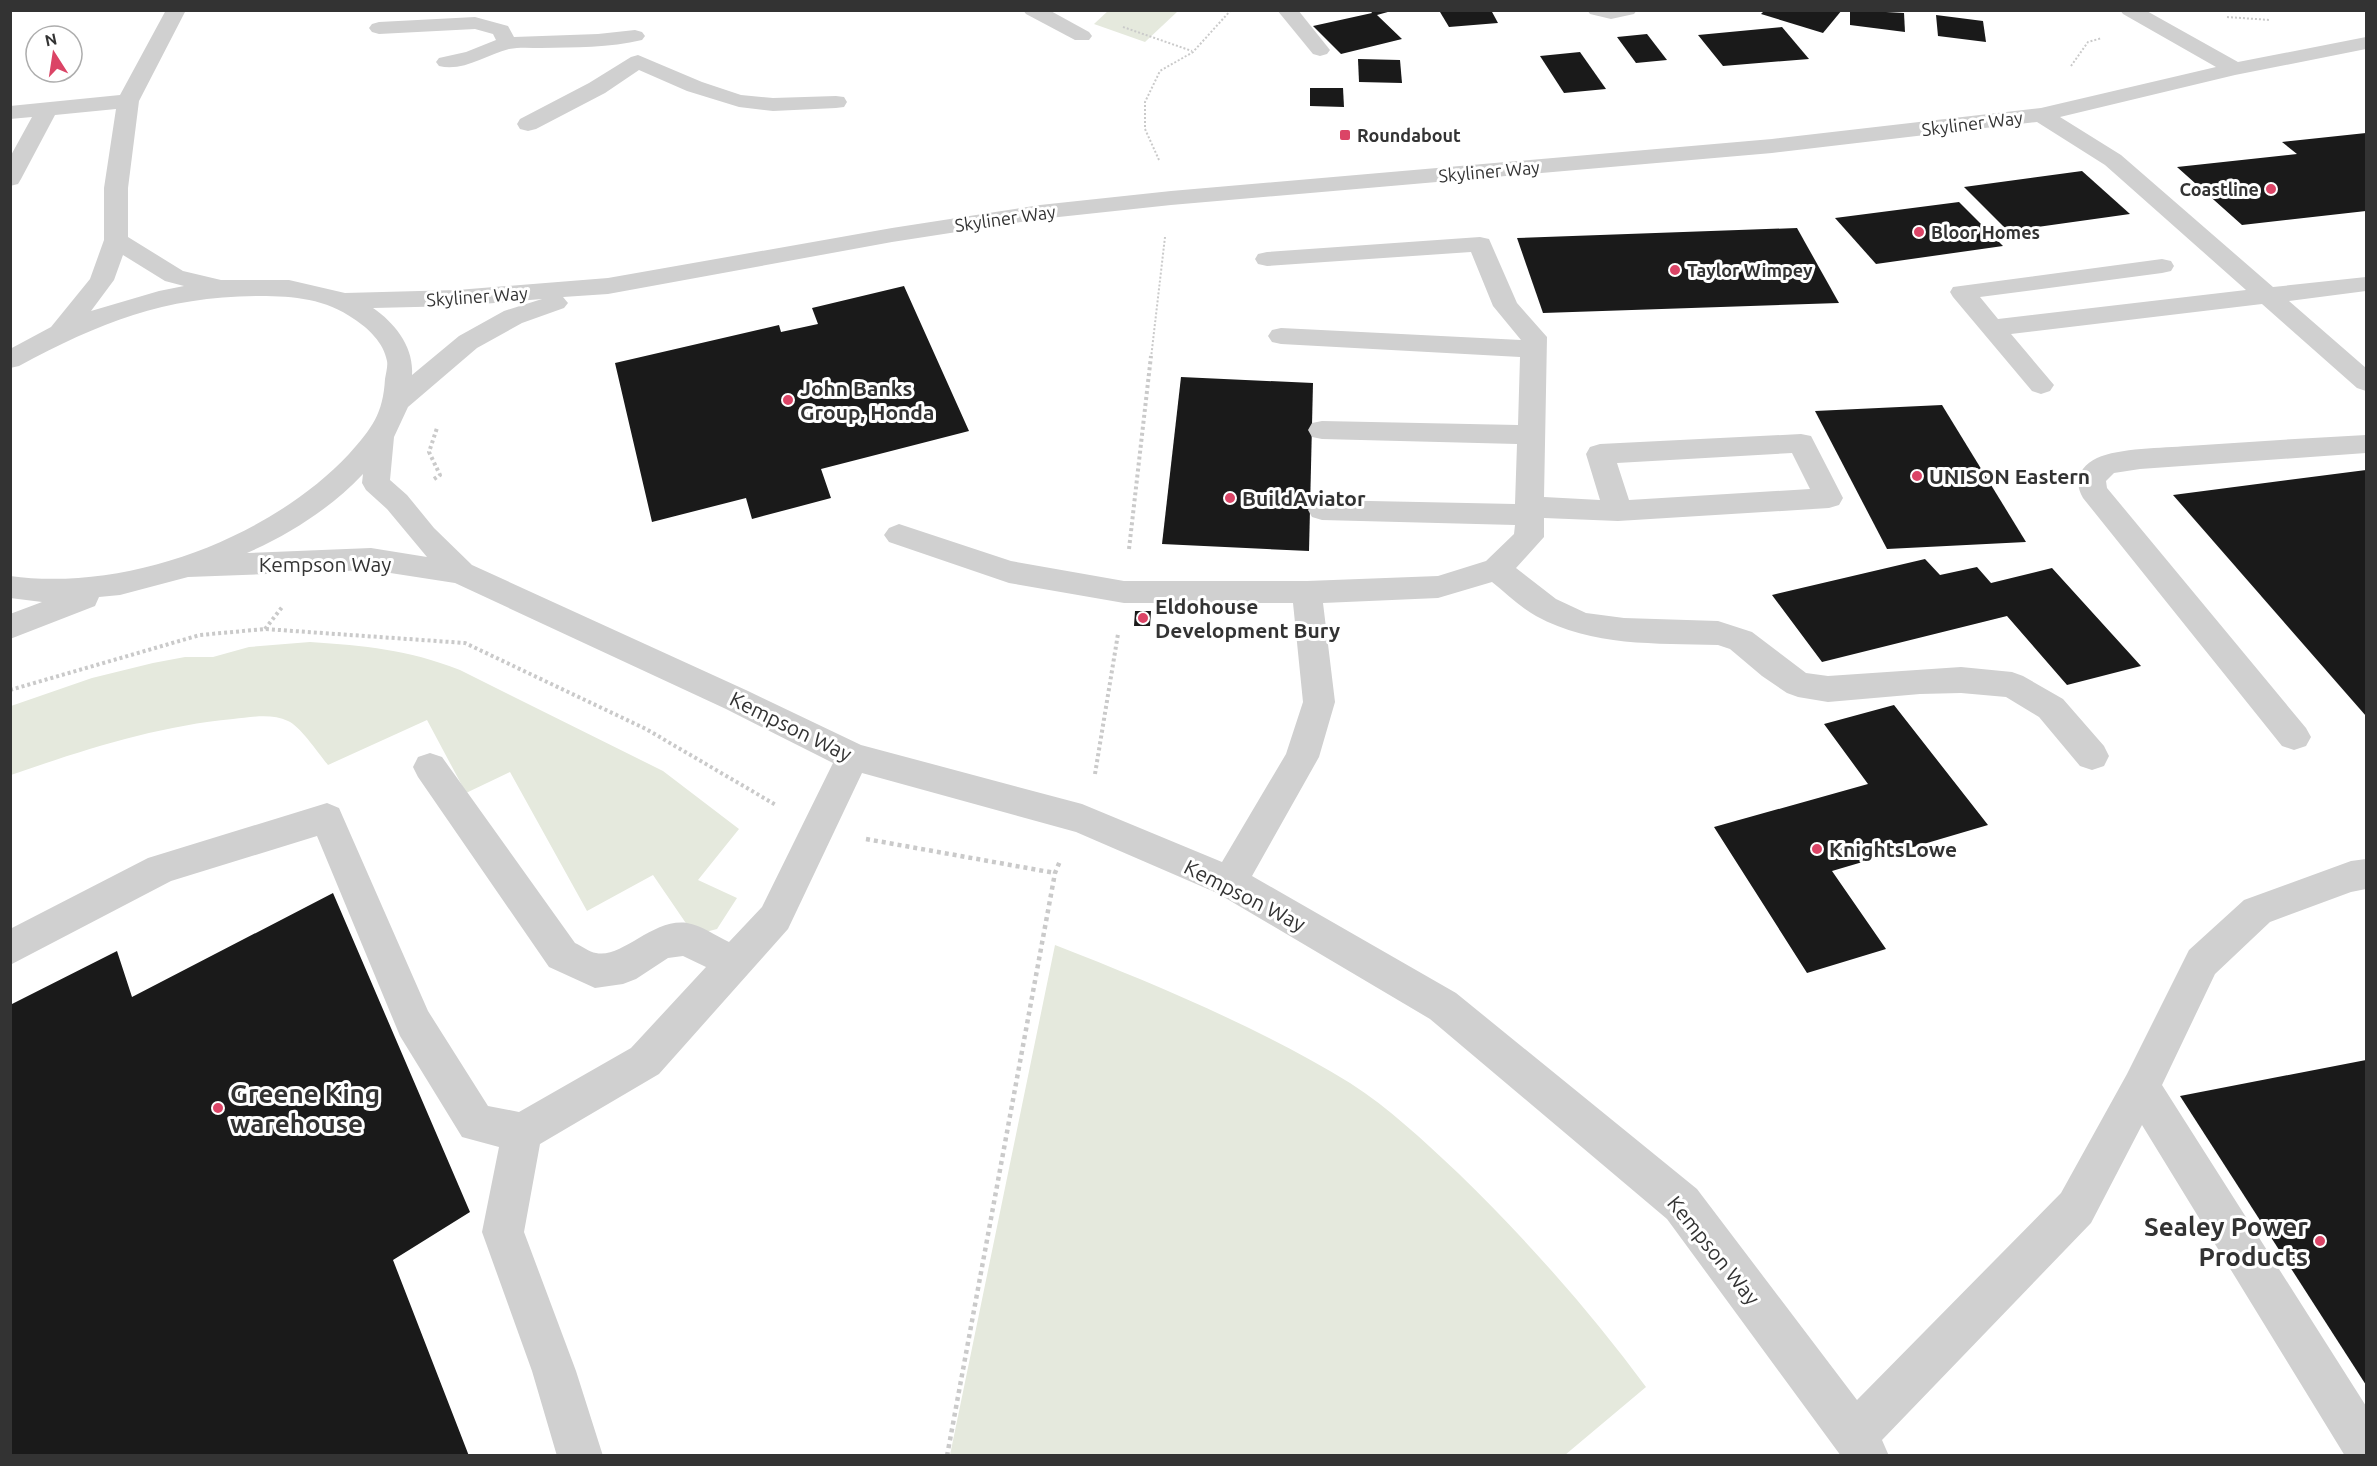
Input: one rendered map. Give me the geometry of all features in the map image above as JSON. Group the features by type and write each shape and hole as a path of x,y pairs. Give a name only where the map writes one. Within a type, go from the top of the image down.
{"street":[{"path":"60,333 102,280 116,240 116,188 128,101 176,10"},
{"path":"1033,10 1082,36"},
{"path":"1287,10 1320,50"},
{"path":"1597,10 1611,13 1627,10"},
{"path":"2130,10 2235,69"},
{"path":"380,28 475,22 501,30 507,43"},
{"path":"446,62 471,57 507,43 598,40 634,27 638,61"},
{"name":"Skyliner Way","path":"345,302 457,298 608,286 892,235 1040,212 1171,198 1772,146 2041,115 2235,69 2367,43"},
{"path":"638,61 668,76 750,102 781,105 836,102"},
{"path":"528,124 597,88 638,61"},
{"path":"10,113 128,101"},
{"path":"10,179 47,110"},
{"path":"2041,115 2113,160 2367,382"},
{"path":"116,240 174,276 221,288"},
{"path":"899,536 1009,572 1124,592 1307,592 1438,587 1497,569 1529,537 1534,343 1506,306 1480,244 1267,259"},
{"path":"2041,385 1962,292 2162,266"},
{"path":"1992,328 2367,284"},
{"name":"Skyliner Way","path":"397,402 468,342 513,317 608,286"},
{"path":"10,627 120,584 188,566 270,531 336,485 380,437 397,402 400,360 382,326 345,302 289,288 221,288 168,296 124,308 60,333 12,359"},
{"path":"1281,336 1534,343"},
{"path":"1322,430 1532,435"},
{"name":"Kempson Way","path":"380,437 376,483 397,502 424,535 461,573"},
{"path":"1322,510 1618,511 1829,498 1801,443 1600,454 1618,511"},
{"path":"2294,737 2093,491 2091,478 2106,465 2140,459 2367,444"},
{"name":"Kempson Way","path":"188,566 371,559 461,573 737,700 853,757 1082,819 1230,882 1443,1006 1682,1204 1861,1445"},
{"path":"1497,569 1545,608 1581,624 1624,630 1718,633 1741,640 1773,667 1798,684 1828,689 1961,680 2012,685 2051,708 2092,756"},
{"path":"10,587 39,591 120,584"},
{"path":"1230,882 1302,757 1319,702 1307,592"},
{"path":"10,948 161,869 327,818 414,1023 476,1123 522,1132 645,1061 775,918 820,830 853,757"},
{"path":"430,767 562,955 595,971 623,967 661,943 686,939 734,963"},
{"path":"1861,1445 2076,1208 2140,1087 2202,962 2257,911 2341,880 2367,874"},
{"path":"2140,1087 2367,1447"},
{"path":"522,1132 502,1232 554,1371 580,1455"}],"path":[{"path":"1159,160 1145,129 1145,102 1160,71 1193,52 1231,10"},
{"path":"1117,25 1193,52"},
{"path":"947,1455 1054,873 1082,819 1093,786 1124,592 1171,198"},
{"path":"10,690 200,636 254,630 465,644 646,729 820,830 1054,873"}],"shaded area":[{"path":"1109,10 1178,11 1145,42 1094,24"},
{"path":"310,642 404,653 460,670 663,771 739,829 698,880 737,898 717,929 694,935 653,875 587,911 510,772 466,793 427,720 328,765 293,724 275,717 261,716 205,722 148,733 11,775 11,706 92,678 153,663 185,657 213,657 249,647"},
{"path":"1055,945 1168,991 1243,1025 1350,1083 1379,1103 1458,1173 1508,1223 1579,1303 1646,1387 1565,1455 950,1455"}],"building":[{"path":"1370,10 1395,10 1377,15 1402,39 1341,54 1313,26 1372,13"},
{"path":"1491,10 1498,23 1449,27 1440,12"},
{"path":"1765,10 1842,10 1823,33 1761,14"},
{"path":"1850,10 1904,13 1905,32 1850,25"},
{"path":"1936,15 1983,21 1986,42 1938,36"},
{"path":"1782,27 1809,59 1723,66 1698,35"},
{"path":"1647,34 1667,60 1636,63 1617,37"},
{"path":"1580,52 1606,89 1564,93 1540,56"},
{"path":"1358,59 1400,60 1402,83 1359,82"},
{"path":"1310,88 1343,88 1344,107 1310,106"},
{"name":"Coastline","path":"2366,133 2366,211 2242,225 2177,167 2297,154 2282,142"},
{"name":"Bloor Homes","path":"2082,171 2130,214 2008,231 1964,187"},
{"name":"Bloor Homes","path":"1959,202 2003,246 1876,264 1835,218"},
{"name":"Taylor Wimpey","path":"1797,228 1839,303 1543,313 1517,238"},
{"path":"904,286 969,431 821,469 831,498 752,519 746,498 652,522 615,363 779,325 781,332 818,324 812,308"},
{"path":"1181,377 1313,383 1309,551 1162,544"},
{"name":"UNISON Eastern","path":"1942,405 2026,542 1887,549 1815,411"},
{"path":"2366,470 2366,716 2173,495"},
{"path":"1925,559 1940,575 1977,567 1991,583 2052,568 2141,666 2067,685 2007,616 1822,662 1772,595"},
{"name":"Eldohouse Development Bury","path":"1135,611 1151,611 1150,626 1134,626"},
{"name":"KnightsLowe","path":"1894,705 1988,825 1832,871 1886,949 1807,973 1714,827 1868,784 1824,724"},
{"name":"Greene King warehouse","path":"333,893 470,1212 393,1260 469,1456 10,1456 10,1005 117,951 132,997"},
{"name":"Sealey Power Products","path":"2366,1060 2366,1385 2180,1096"}],"place":[{"name":"Roundabout","path":"1345,135"},
{"name":"Coastline","path":"2271,189"},
{"name":"Bloor Homes","path":"1919,232"},
{"name":"Taylor Wimpey","path":"1675,270"},
{"name":"John Banks Group, Honda","path":"788,400"},
{"name":"UNISON Eastern","path":"1917,476"},
{"name":"BuildAviator","path":"1230,498"},
{"name":"Eldohouse Development Bury","path":"1143,618"},
{"name":"KnightsLowe","path":"1817,849"},
{"name":"Greene King warehouse","path":"218,1108"},
{"name":"Sealey Power Products","path":"2320,1241"}]}
